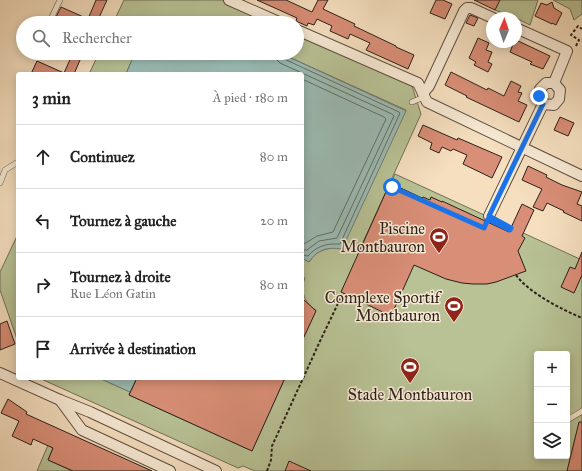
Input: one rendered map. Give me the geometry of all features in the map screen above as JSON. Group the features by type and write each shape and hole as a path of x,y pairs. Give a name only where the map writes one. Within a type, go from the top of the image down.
{"street":[{"path":"229,0 265,16"},
{"path":"424,95 464,11 467,8 471,8 486,15"},
{"path":"522,31 567,51 554,83"},
{"path":"304,33 418,83 427,102 582,176"},
{"path":"543,104 554,105 559,99 560,90 554,83"},
{"path":"543,104 539,96 540,89 546,84 554,83"},
{"path":"490,221 522,147 543,104"},
{"path":"0,373 90,412 216,471"},
{"path":"60,400 82,430 170,471"}],"lane":[{"path":"52,16 60,0"},
{"path":"412,102 424,95"},
{"path":"0,183 5,170 16,163"},
{"path":"570,418 582,411"}],"path":[{"path":"567,51 574,51 579,40 571,35 578,26 582,29"},
{"path":"392,187 484,228 490,221"},
{"path":"490,221 511,228 510,230 490,221"},
{"path":"516,275 521,282 533,291 565,311 582,318"},
{"path":"304,376 343,293"},
{"path":"267,471 271,460 272,446 302,380"}],"green space":[{"path":"124,0 222,0 257,16 116,16"},
{"path":"494,0 538,0 530,25 522,21 522,12 500,12 495,10 498,3"},
{"path":"553,0 582,0 582,14 574,20 570,9"},
{"name":"Complexe Sportif Montbauron","path":"304,37 412,86 421,114 360,249 395,174 582,260 582,471 255,471 243,466 238,468 43,380 103,380 130,392 129,395 252,451 284,380 304,380 304,337 316,310 309,304 304,296 304,259 309,262 319,252 332,248 406,110 295,60 304,60"},
{"path":"96,60 132,60 127,72 90,72"},
{"path":"16,238 16,336 0,290 0,272"},
{"path":"48,445 53,448 48,460 72,471 37,471"}],"water":[{"path":"132,60 295,60 406,111 342,249 332,248 323,250 316,254 309,262 304,259 304,72 127,72"},
{"path":"103,380 136,380 130,392"}],"building":[{"path":"96,0 107,0 100,16 89,16"},
{"path":"257,0 286,0 312,12 318,0 328,0 323,9 414,55 408,69 366,50 370,43 350,34 348,39 330,31 332,26 317,19 314,25 308,23 307,26 304,25 304,16 293,16"},
{"path":"436,0 443,0 452,4 445,19 430,13"},
{"path":"474,0 500,0 495,10"},
{"path":"552,2 554,8 562,13 556,25 535,16 541,3 547,5"},
{"path":"61,7 81,16 56,16"},
{"path":"470,15 478,18 474,26 466,23"},
{"path":"478,38 486,42 486,50 492,52 488,62 492,64 488,72 474,65 476,62 469,58"},
{"path":"522,43 550,56 543,69 530,64 532,62 510,52 512,48 522,48"},
{"path":"70,60 80,60 75,72 64,72"},
{"path":"37,61 62,72 32,72"},
{"path":"451,72 487,90 488,88 504,96 511,81 521,86 518,92 522,93 518,101 527,105 519,122 466,97 467,96 445,85"},
{"path":"560,117 574,123 568,136 554,130"},
{"path":"423,125 502,157 492,178 463,164 467,155 453,149 451,151 442,147 439,153 430,149 432,143 418,136"},
{"path":"528,166 547,175 546,177 562,185 582,192 577,204 582,206 582,221 547,203 543,211 533,207 542,189 522,180"},
{"name":"Piscine Montbauron","path":"390,183 422,198 423,197 430,200 431,197 442,201 509,232 522,204 534,210 522,236 525,238 518,251 526,271 496,282 487,284 473,284 446,279 414,265 391,316 341,292"},
{"path":"582,252 582,275 574,293 561,287 570,267 575,269"},
{"path":"304,300 316,311 304,337"},
{"path":"7,321 15,344 0,350 0,324"},
{"path":"136,380 284,380 252,451 129,395"},
{"path":"8,399 27,412 26,414 152,471 73,471 48,460 53,448 33,439 31,445 12,436 19,421 1,413"},
{"path":"579,422 582,422 582,471 567,471"},
{"path":"289,461 311,471 285,471"}],"place":[{"name":"Piscine Montbauron","path":"439,254"},
{"name":"Complexe Sportif Montbauron","path":"454,323"},
{"name":"Stade Montbauron","path":"410,384"}],"route":[{"path":"392,187 484,228 488,219 510,230 511,228 489,216 543,104 539,96"}]}
